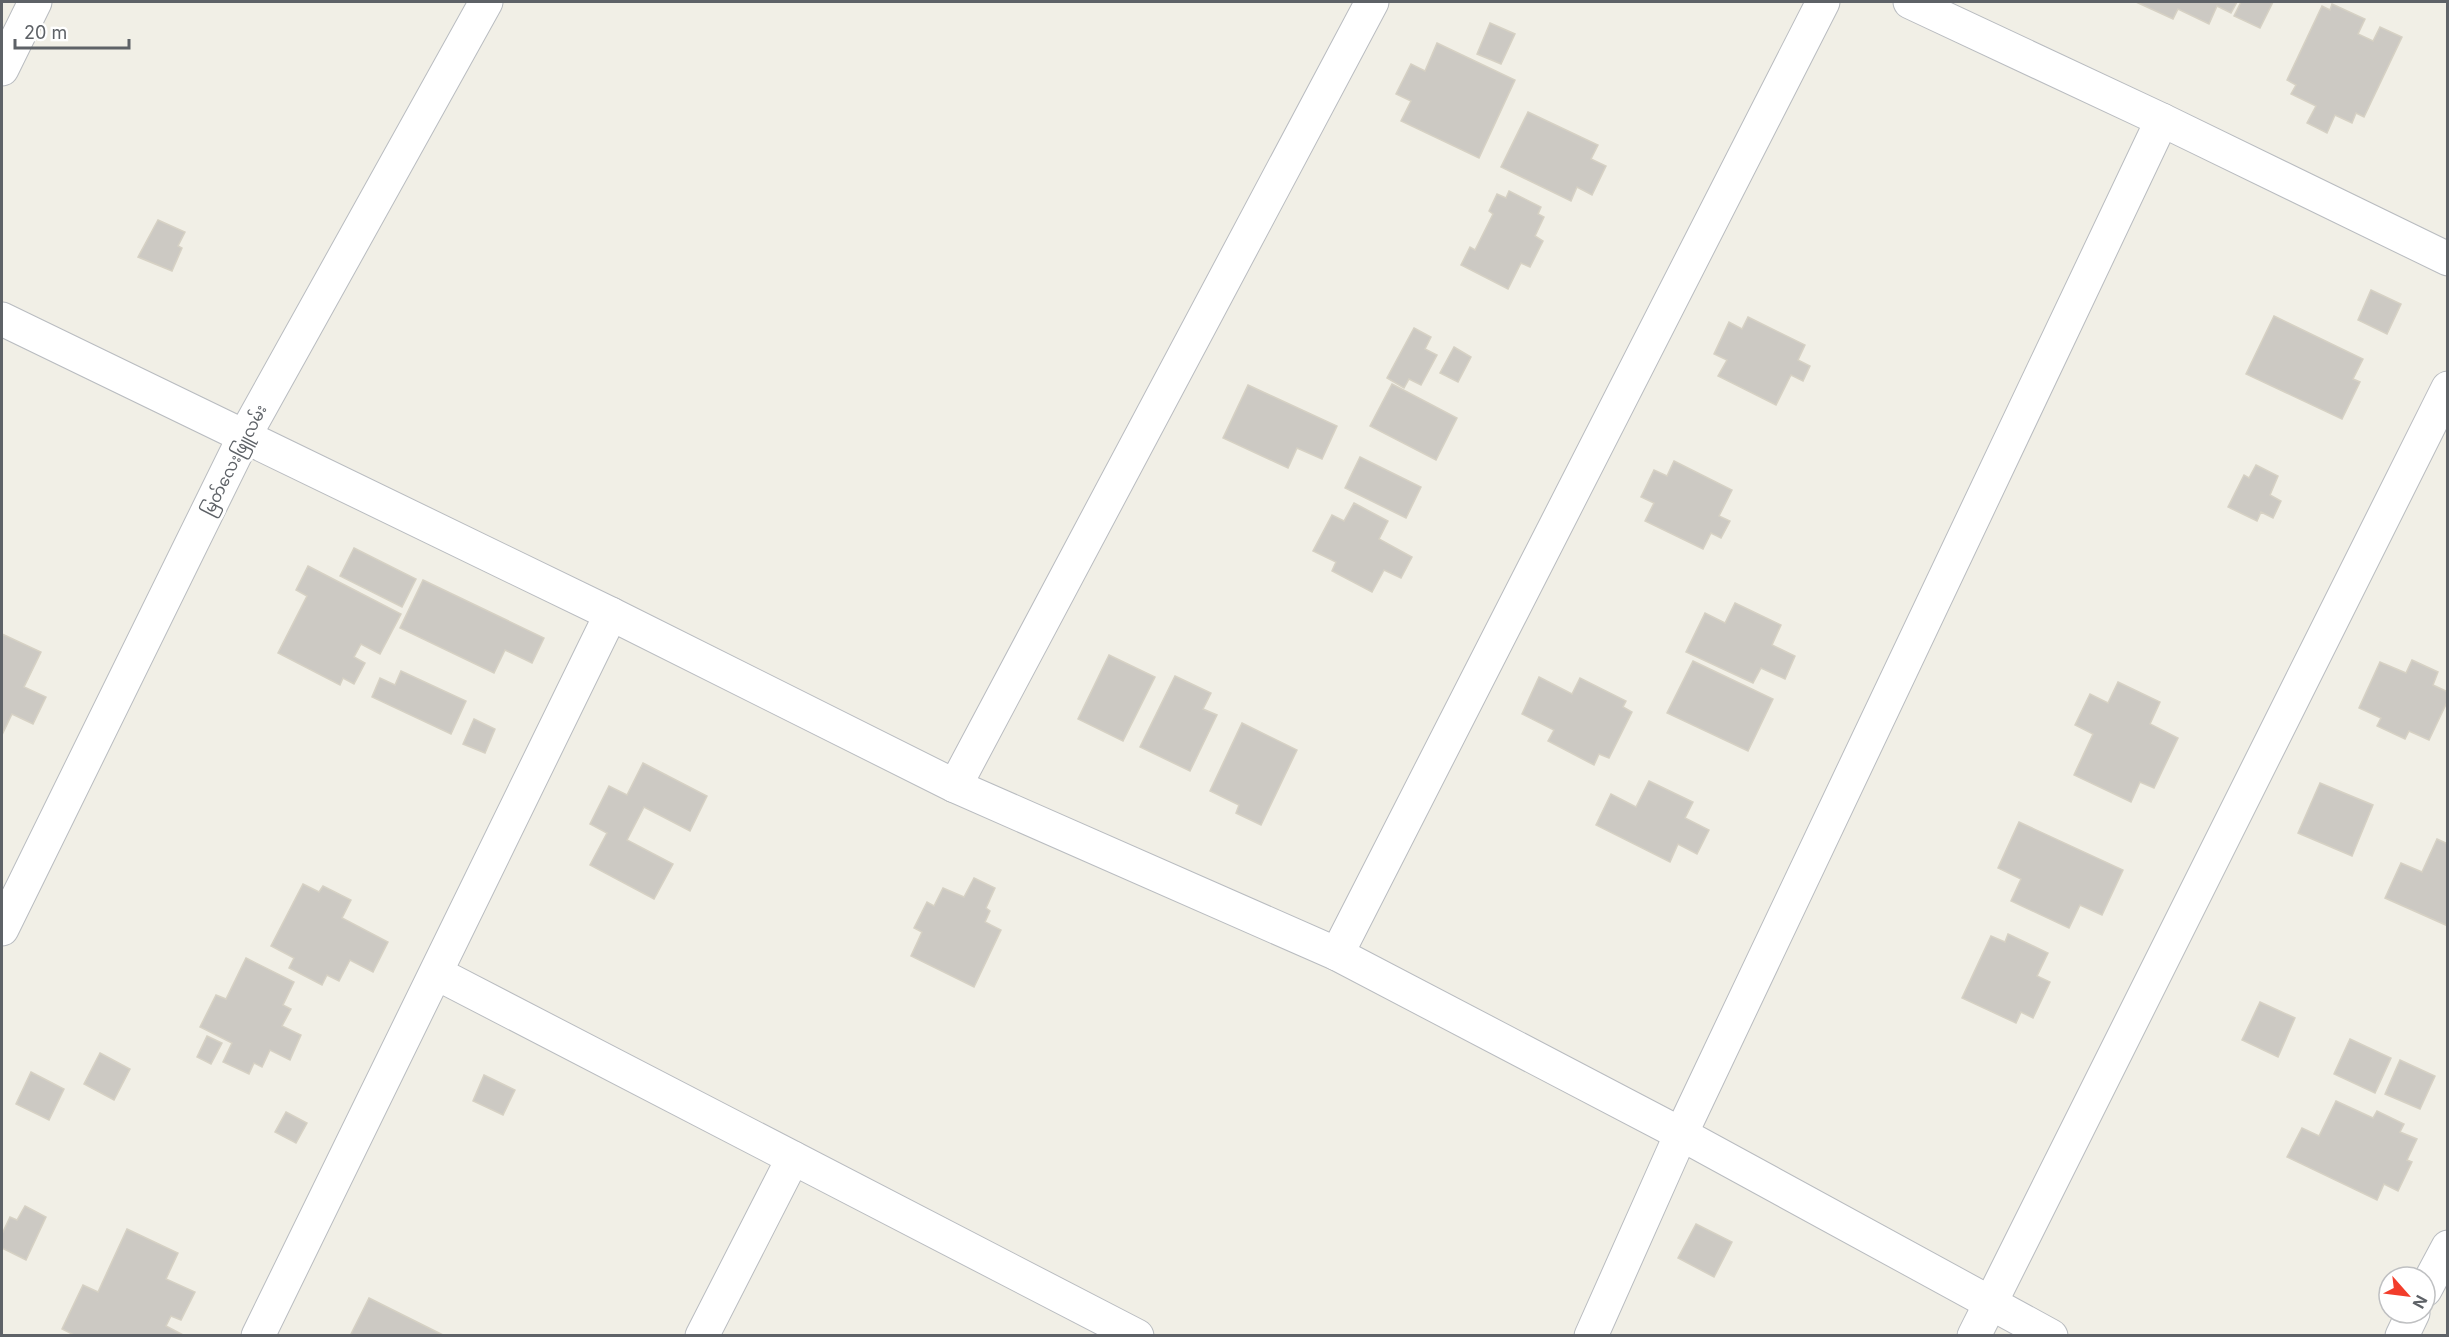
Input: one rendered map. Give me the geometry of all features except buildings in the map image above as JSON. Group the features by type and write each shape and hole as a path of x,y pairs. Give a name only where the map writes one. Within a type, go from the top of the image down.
{"street":[{"path":"2,69 35,2"},
{"name":"မြတ်လေးဖြူလမ်း","path":"2,929 244,437 486,2"},
{"path":"955,786 1372,2"},
{"path":"1337,954 1823,2"},
{"path":"1910,2 2163,120 2448,259"},
{"path":"1591,1335 1681,1134 2163,120"},
{"path":"2,319 611,615 955,786 1337,954 1681,1134 1990,1304 2051,1335"},
{"path":"1974,1335 2448,388"},
{"path":"258,1335 611,615"},
{"path":"436,973 1137,1335"},
{"path":"702,1335 793,1158"},
{"path":"2437,1268 2448,1247"}]}
